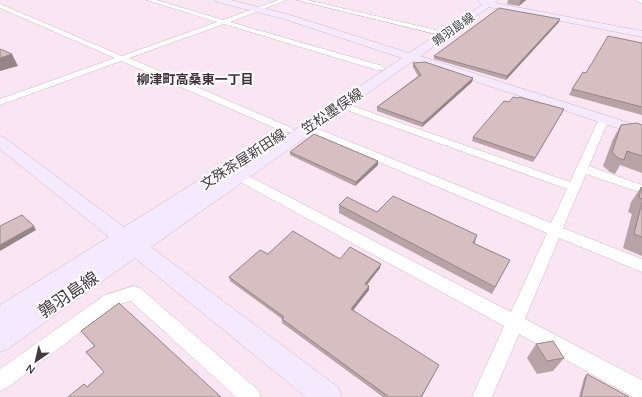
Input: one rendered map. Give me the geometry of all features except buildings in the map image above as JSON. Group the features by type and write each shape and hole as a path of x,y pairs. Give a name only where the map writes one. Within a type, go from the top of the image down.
{"main road":[{"path":"220,0 293,18 642,132"},
{"path":"487,1 642,34"},
{"name":"文殊茶屋新田線","path":"0,318 129,242 288,130 380,68 406,56 436,32 487,1"},
{"name":"鶉羽島線","path":"406,56 487,1"},
{"name":"笠松墨俣線","path":"129,242 239,176 341,105 406,56"},
{"path":"0,141 328,397"},
{"name":"鶉羽島線","path":"0,340 129,242"}],"street":[{"path":"150,0 380,68"},
{"path":"0,102 284,0"},
{"path":"300,0 436,32"},
{"path":"638,0 642,1"},
{"path":"0,6 288,130"},
{"path":"341,105 573,187"},
{"path":"482,397 573,187 604,120"},
{"path":"312,130 642,266"},
{"path":"582,168 642,189"},
{"path":"239,176 642,391"},
{"path":"0,381 111,300 134,293 251,397"}],"district":[{"name":"柳津町高桑東一丁目","path":"195,79"}]}
